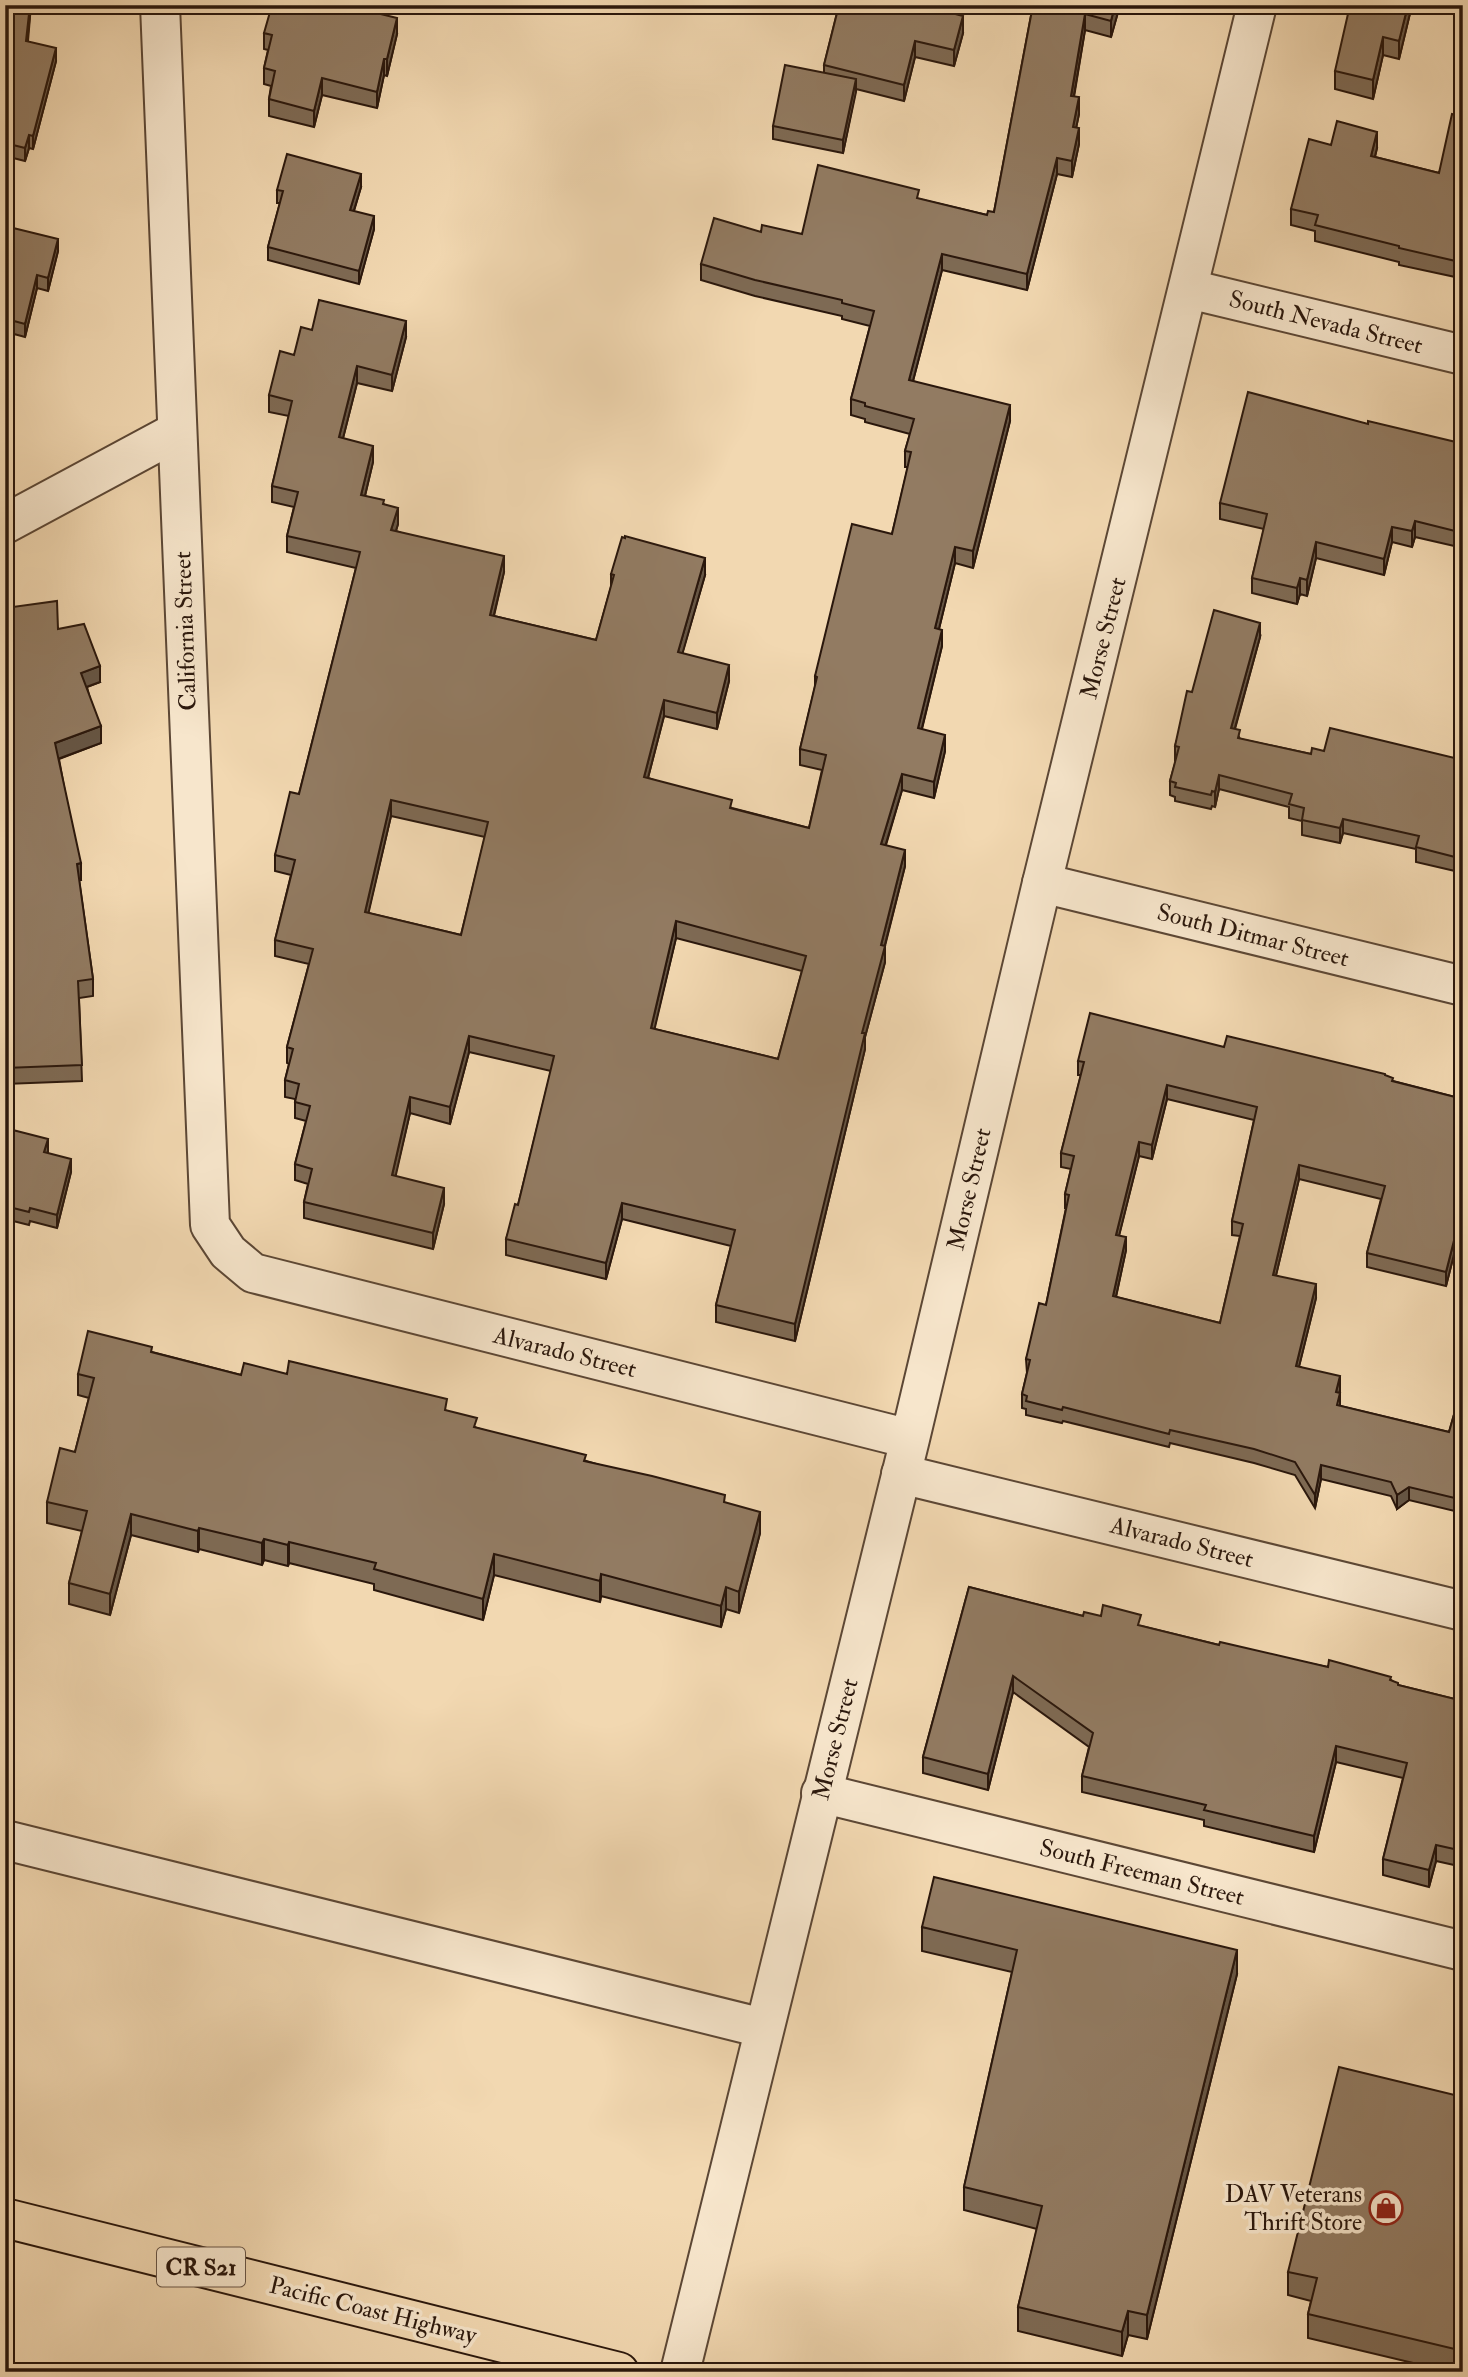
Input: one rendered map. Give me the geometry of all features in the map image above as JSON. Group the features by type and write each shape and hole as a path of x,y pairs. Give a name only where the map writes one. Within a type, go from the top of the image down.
{"main road":[{"name":"Pacific Coast Highway","path":"5,2218 619,2372"}],"street":[{"name":"California Street","path":"160,5 211,1225 228,1252"},
{"name":"Morse Street","path":"680,2372 1257,5"},
{"name":"South Nevada Street","path":"1189,289 1463,355"},
{"path":"5,524 176,432"},
{"name":"South Ditmar Street","path":"1042,883 1463,986"},
{"name":"Alvarado Street","path":"228,1252 253,1273 1463,1611"},
{"name":"South Freeman Street","path":"821,1793 1463,1951"},
{"path":"5,1840 763,2028"}],"building":[{"path":"5,5 30,5 26,41 56,48 33,136 29,135 25,148 5,143"},
{"path":"272,5 344,5 397,18 377,92 322,78 314,111 269,99 275,71 264,68 272,35 264,33"},
{"path":"839,5 921,5 963,16 954,50 915,41 904,85 824,65"},
{"path":"1033,5 1115,5 1111,21 1085,14 1071,96 1079,97 1073,127 1079,128 1072,161 1057,158 1027,274 942,254 909,380 1010,405 973,551 955,547 935,628 942,630 918,728 945,735 934,782 902,774 881,844 905,850 881,945 885,946 862,1033 865,1033 795,1324 716,1305 735,1230 622,1203 606,1263 506,1239 515,1204 518,1205 554,1056 469,1036 450,1107 410,1097 392,1175 444,1188 433,1233 304,1202 312,1169 295,1164 310,1106 295,1102 299,1084 285,1080 293,1049 287,1047 313,949 275,940 295,860 275,855 290,792 299,794 360,552 287,536 298,492 272,486 292,401 269,395 280,351 294,355 301,327 312,330 319,300 406,321 392,375 357,366 339,437 373,446 361,495 384,500 383,504 398,508 391,530 504,556 490,615 596,640 622,537 705,558 678,652 729,665 717,713 664,700 644,777 732,800 730,808 809,828 826,755 800,749 852,524 892,534 911,452 905,451 914,419 865,406 865,403 851,399 874,311 842,303 842,300 755,280 701,264 714,218 761,232 762,225 802,234 818,165 919,190 917,198 987,215 988,211 994,212","holes":["391,800 488,822 461,935 365,912","676,921 806,956 778,1059 651,1028"]},
{"path":"1350,5 1408,5 1399,41 1383,37 1373,80 1335,71"},
{"path":"785,65 856,79 843,140 773,126"},
{"path":"1452,114 1463,116 1463,250 1460,262 1315,225 1318,215 1291,209 1309,139 1331,145 1337,121 1377,132 1371,156 1439,173"},
{"path":"287,154 361,174 350,210 374,216 359,271 268,247 283,191 277,190"},
{"path":"5,226 58,239 48,278 37,275 25,324 14,321 7,347 5,347"},
{"path":"1248,392 1368,424 1368,421 1460,443 1459,445 1463,446 1463,533 1415,521 1412,531 1392,527 1384,559 1316,542 1307,580 1300,578 1297,588 1252,578 1267,514 1220,503"},
{"path":"57,601 58,629 84,624 100,666 81,673 101,726 55,743 81,863 77,864 93,979 78,981 82,1065 5,1068 5,608"},
{"path":"1214,610 1260,623 1231,728 1240,730 1238,738 1311,754 1312,748 1324,751 1330,728 1463,760 1463,848 1458,847 1455,857 1416,847 1419,836 1343,819 1340,828 1302,820 1304,808 1289,804 1292,794 1219,775 1215,792 1212,791 1211,795 1175,787 1176,783 1170,781 1179,747 1175,746 1187,691 1192,692"},
{"path":"1090,1013 1224,1047 1227,1036 1385,1074 1393,1078 1392,1081 1463,1099 1463,1205 1446,1272 1367,1253 1385,1186 1299,1165 1273,1275 1316,1284 1296,1366 1340,1376 1336,1392 1340,1393 1337,1405 1449,1432 1463,1383 1463,1500 1409,1487 1397,1495 1391,1482 1321,1465 1315,1495 1295,1462 1254,1449 1170,1430 1169,1434 1063,1407 1062,1410 1026,1401 1027,1396 1022,1394 1030,1360 1026,1359 1039,1303 1046,1305 1069,1195 1065,1194 1074,1156 1061,1153 1084,1062 1078,1061","holes":["1167,1085 1257,1107 1232,1221 1243,1224 1220,1323 1113,1296 1126,1237 1116,1235 1139,1142 1152,1145"]},
{"path":"5,1128 48,1139 44,1152 71,1159 57,1215 30,1208 29,1212 5,1206"},
{"path":"88,1331 152,1347 151,1352 241,1375 244,1363 287,1374 289,1361 447,1399 445,1410 477,1418 474,1427 586,1455 584,1461 725,1495 724,1502 760,1512 739,1592 726,1587 721,1606 601,1574 600,1581 494,1554 483,1599 374,1569 376,1563 289,1542 288,1545 264,1539 262,1543 199,1528 198,1531 131,1514 110,1594 69,1583 87,1511 47,1502 60,1448 75,1452 94,1378 78,1374"},
{"path":"969,1587 1083,1616 1084,1612 1101,1616 1103,1605 1141,1615 1138,1625 1328,1667 1329,1660 1391,1677 1390,1680 1398,1685 1463,1701 1463,1851 1436,1845 1429,1870 1383,1859 1407,1763 1336,1746 1314,1836 1204,1810 1206,1805 1082,1776 1093,1733 1013,1676 988,1774 923,1757"},
{"path":"934,1877 1237,1950 1147,2315 1128,2311 1122,2332 1018,2307 1042,2206 964,2187 1017,1950 922,1927"},
{"name":"DAV Veterans Thrift Store","path":"1339,2067 1463,2097 1463,2351 1308,2314 1317,2278 1288,2272"}],"place":[{"name":"DAV Veterans Thrift Store","path":"1386,2208"}]}
